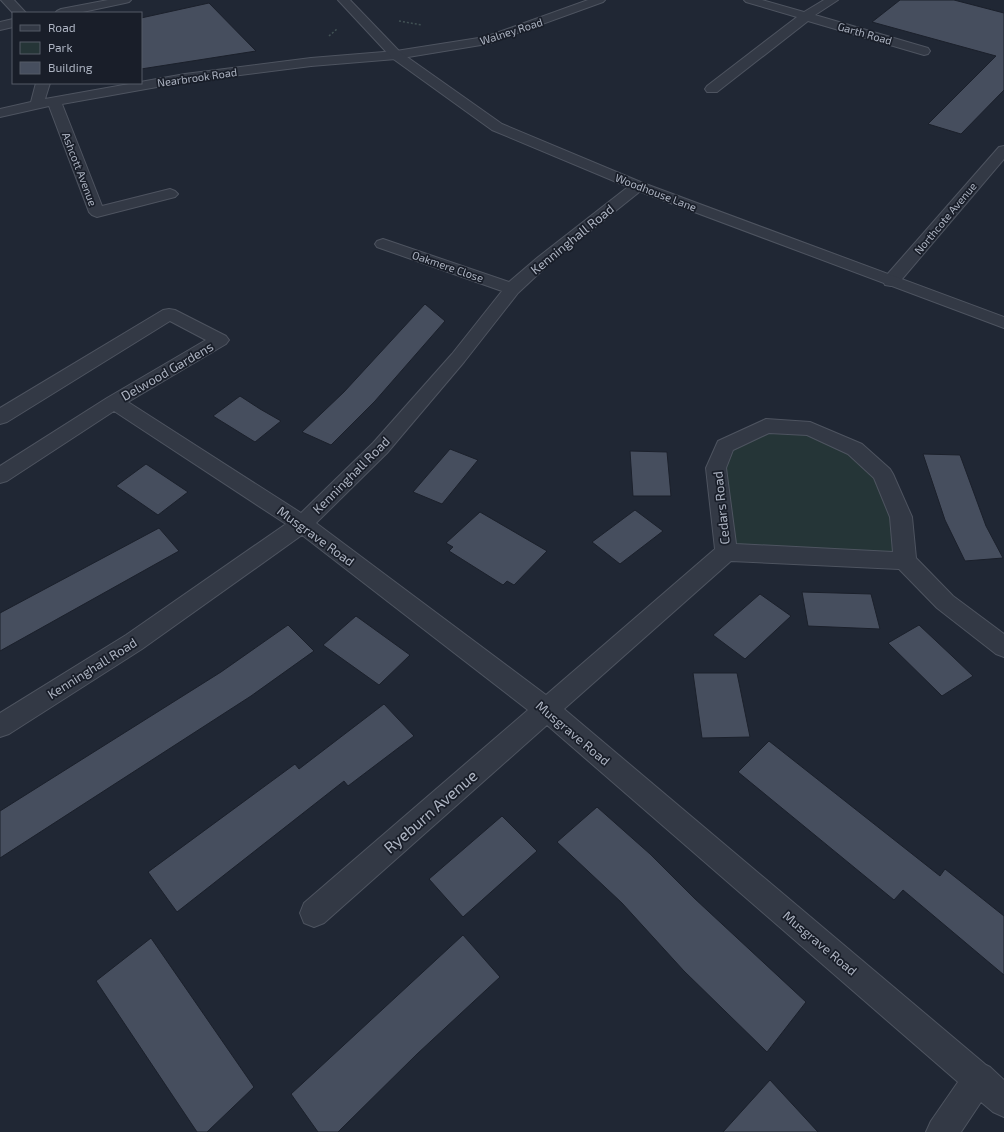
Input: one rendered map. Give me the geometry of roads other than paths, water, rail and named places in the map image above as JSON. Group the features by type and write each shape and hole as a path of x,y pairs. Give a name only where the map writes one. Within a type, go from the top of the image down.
{"street":[{"path":"7,0 19,12"},
{"path":"66,12 125,0"},
{"name":"Woodhouse Lane","path":"344,0 396,55 497,127 638,186 1004,323"},
{"name":"Walney Road","path":"396,55 487,40 599,0"},
{"name":"Garth Road","path":"750,0 924,51"},
{"path":"712,89 806,16 832,0"},
{"path":"0,26 12,23"},
{"name":"Nearbrook Road","path":"0,113 54,101 185,78 311,62 396,55"},
{"path":"37,105 43,84"},
{"name":"Ashcott Avenue","path":"54,101 97,212 170,194"},
{"name":"Northcote Avenue","path":"891,281 1002,154"},
{"name":"Kenninghall Road","path":"0,726 134,642 302,524 380,448 458,358 512,288 543,261 638,186"},
{"name":"Oakmere Close","path":"384,244 512,288"},
{"name":"Delwood Gardens","path":"0,417 169,314 220,340 114,402 0,476"},
{"name":"Musgrave Road","path":"114,402 302,524 546,710 979,1078 1004,1101"},
{"name":"Cedars Road","path":"546,710 726,552 905,561 901,517 883,474 855,449 810,429 766,426 725,446 716,468 726,552"},
{"path":"905,561 945,602 1004,647"},
{"name":"Ryeburn Avenue","path":"314,913 546,710"},
{"path":"942,1132 979,1078"}]}
